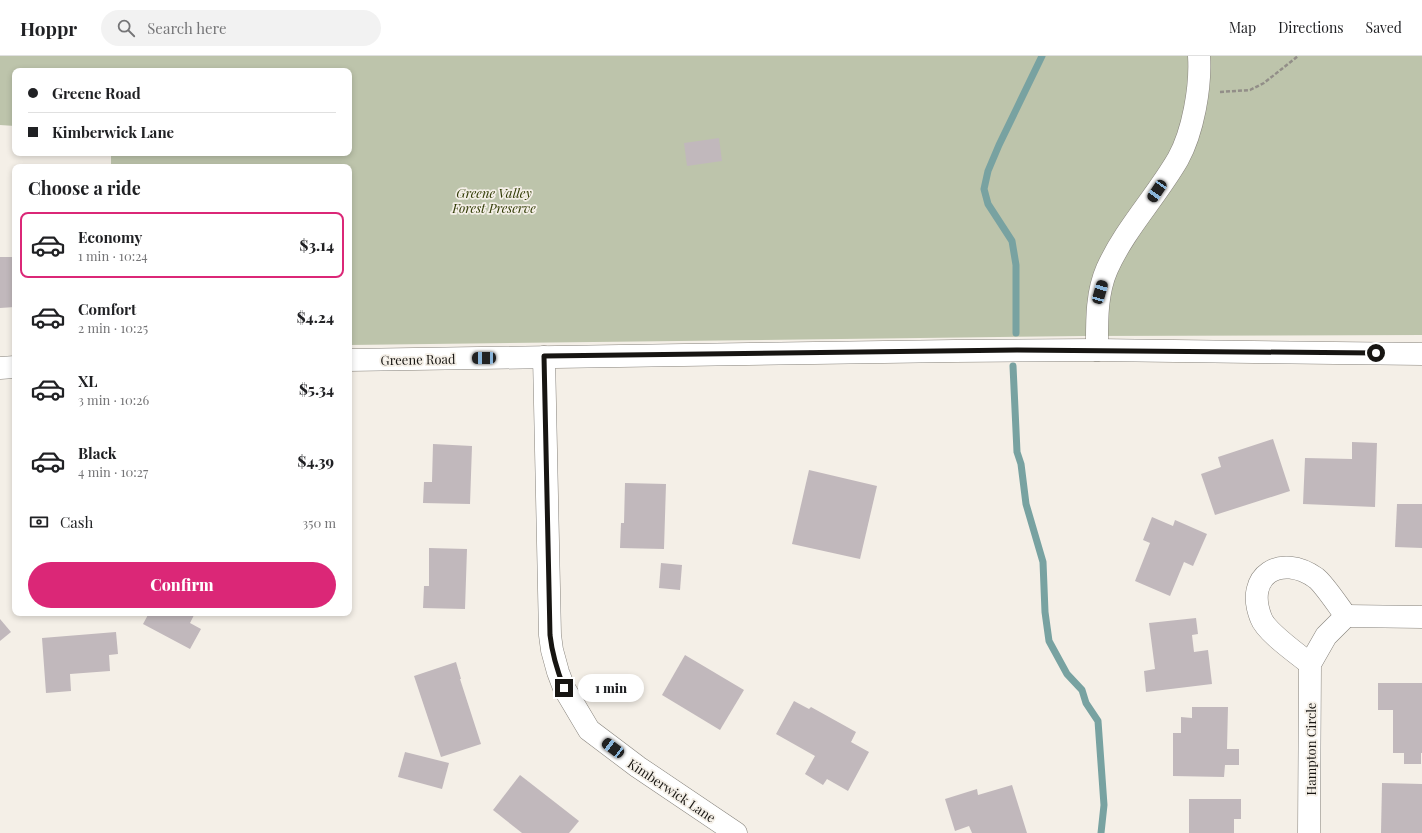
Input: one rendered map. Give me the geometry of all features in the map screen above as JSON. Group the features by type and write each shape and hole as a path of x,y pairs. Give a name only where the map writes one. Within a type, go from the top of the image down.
{"street":[{"path":"1097,350 1097,318 1100,292 1107,271 1120,245 1178,158 1187,136 1197,93 1200,74 1199,56"},
{"name":"Greene Road","path":"352,360 544,356 1097,350 1422,354"},
{"name":"Kimberwick Lane","path":"544,356 550,635 552,650 564,688 589,730 638,767 736,833"},
{"path":"0,368 12,367"},
{"path":"1310,664 1277,638 1261,619 1255,595 1261,578 1277,567 1300,569 1317,579 1346,616 1422,617"},
{"name":"Hampton Circle","path":"1309,833 1310,664 1326,636 1346,616"}],"path":[{"path":"1197,93 1250,90 1264,83 1298,56"}],"green space":[{"name":"Greene Valley Forest Preserve","path":"0,56 1422,56 1422,335 1084,336 352,345 352,164 111,164 111,156 352,156 352,68 12,68 12,126 0,125"}],"building":[{"path":"719,138 722,161 687,166 684,143"},
{"path":"0,257 12,257 12,307 0,308"},
{"path":"1273,439 1290,491 1215,515 1201,474 1221,467 1218,457"},
{"path":"1352,442 1377,443 1375,507 1303,504 1305,458 1352,459"},
{"path":"433,444 472,446 470,504 423,503 424,482 432,482"},
{"path":"809,470 877,486 860,559 792,544"},
{"path":"625,483 666,484 664,549 620,548 621,523 624,523"},
{"path":"1397,504 1422,504 1422,548 1395,547"},
{"path":"1152,517 1173,526 1175,520 1207,534 1193,566 1184,562 1170,596 1135,581 1150,543 1143,540"},
{"path":"429,548 467,549 465,609 423,608 424,586 429,586"},
{"path":"661,563 682,565 680,590 659,588"},
{"path":"147,616 194,616 190,623 201,629 190,649 143,624"},
{"path":"1196,618 1198,634 1192,635 1194,652 1208,650 1212,684 1146,692 1144,671 1155,669 1149,623"},
{"path":"0,619 11,632 0,641"},
{"path":"116,632 118,654 109,655 110,671 70,674 71,691 46,693 42,638"},
{"path":"685,655 744,690 720,730 662,695"},
{"path":"456,662 481,744 441,757 414,676"},
{"path":"1378,683 1422,683 1421,764 1404,764 1404,753 1393,753 1393,710 1378,710"},
{"path":"794,701 809,709 811,707 856,732 851,742 869,752 848,791 827,779 823,785 805,774 815,756 776,734"},
{"path":"1192,707 1228,707 1227,749 1239,749 1239,765 1225,765 1224,777 1173,776 1173,733 1181,733 1181,717 1192,718"},
{"path":"405,752 449,763 442,789 398,777"},
{"path":"520,775 579,821 569,833 522,833 493,810"},
{"path":"1382,783 1422,784 1422,833 1381,833"},
{"path":"1012,785 1027,833 972,833 969,826 955,831 945,799 977,789 978,795"},
{"path":"1189,799 1241,799 1241,819 1234,819 1234,833 1189,833"}],"waterway":[{"path":"1016,333 1016,265 1012,241 988,204 984,189 988,171 999,145 1042,56"},
{"path":"1013,366 1017,452 1021,464 1026,504 1043,562 1045,612 1049,641 1067,674 1082,690 1086,703 1098,721 1104,805 1101,833"}],"route":[{"path":"564,688 552,650 550,635 544,356 1017,350 1376,353"}]}
